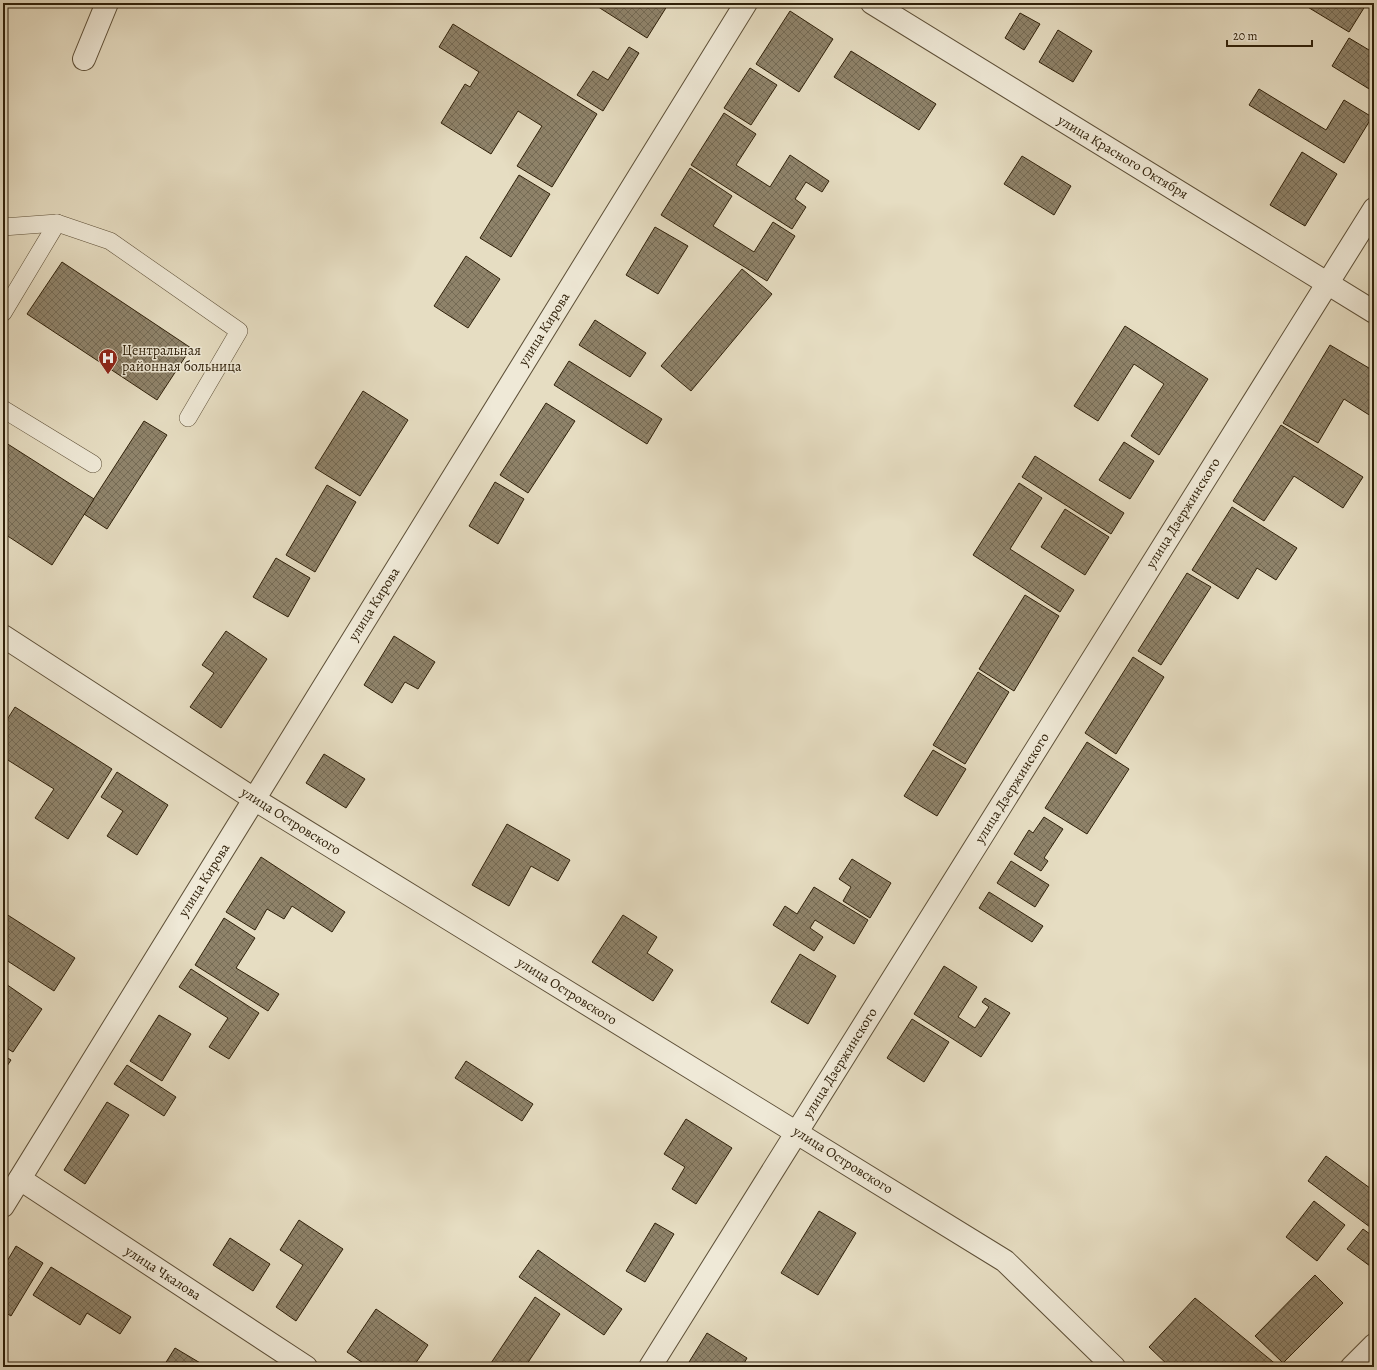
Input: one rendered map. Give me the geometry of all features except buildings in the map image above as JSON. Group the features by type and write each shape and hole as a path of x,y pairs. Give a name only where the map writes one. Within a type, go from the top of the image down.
{"street":[{"path":"84,60 107,3"},
{"name":"улица Кирова","path":"3,1206 746,3"},
{"name":"улица Красного Октября","path":"872,3 1328,282 1374,312"},
{"name":"улица Дзержинского","path":"650,1367 1374,209"},
{"name":"улица Островского","path":"3,636 254,799 1005,1261 1114,1367"},
{"name":"улица Чкалова","path":"20,1179 306,1367"},
{"path":"1352,1367 1374,1345"}],"lane":[{"path":"3,227 57,224 110,241 239,331 188,418"},
{"path":"3,313 57,224"},
{"path":"3,409 93,464"}],"place":[{"name":"Центральная районная больница","path":"108,375"}]}
